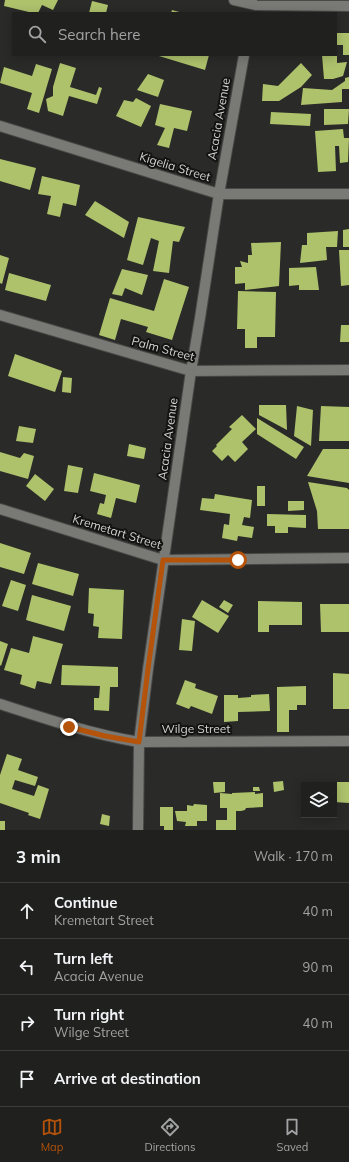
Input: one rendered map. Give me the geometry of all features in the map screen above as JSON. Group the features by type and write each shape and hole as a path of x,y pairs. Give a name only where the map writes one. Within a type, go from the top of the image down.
{"street":[{"path":"234,0 255,9 349,6"},
{"name":"Acacia Avenue","path":"138,830 139,742 148,669 191,371 219,194 244,56"},
{"name":"Kigelia Street","path":"0,126 219,194 349,194"},
{"name":"Palm Street","path":"0,315 191,371 349,370"},
{"name":"Kremetart Street","path":"0,509 163,560 349,558"},
{"name":"Wilge Street","path":"0,704 69,727 105,736 139,742 349,741"}],"building":[{"path":"5,0 58,0 53,10 42,5 38,12 29,12 4,6"},
{"path":"92,1 108,5 106,12 89,12"},
{"path":"337,33 349,33 349,55 343,55 343,45 337,45"},
{"path":"159,56 209,56 205,70"},
{"path":"322,56 337,56 337,63 347,62 343,76 333,79 324,79"},
{"path":"60,63 76,68 70,87 96,95 99,87 102,88 97,104 69,96 63,116 48,111 46,99 53,96 53,87"},
{"path":"301,63 312,75 301,87 279,101 262,101 263,84 278,86"},
{"path":"36,64 52,69 39,113 27,109 32,93 0,83 4,67 32,76"},
{"path":"148,74 164,80 158,97 137,90"},
{"path":"349,77 349,89 342,89 342,102 301,105 303,88 332,90 345,81 345,78"},
{"path":"136,98 151,106 141,127 116,116 124,100 133,102"},
{"path":"160,104 192,111 187,131 174,128 169,148 157,145 165,128 155,125"},
{"path":"324,109 349,109 348,124 324,125"},
{"path":"271,112 311,114 310,126 270,124"},
{"path":"343,129 344,138 349,138 348,162 340,163 339,146 335,146 336,171 318,172 315,131"},
{"path":"0,159 36,168 30,190 0,181"},
{"path":"42,176 80,185 76,206 63,203 60,217 47,214 51,196 38,194"},
{"path":"95,201 129,222 124,238 85,215"},
{"path":"138,217 185,227 179,242 173,241 169,273 153,271 159,241 151,238 143,265 127,260"},
{"path":"349,229 349,247 343,247 343,230"},
{"path":"338,231 337,247 326,247 327,260 300,263 302,245 307,245 307,233"},
{"path":"281,242 279,286 245,290 245,283 235,284 235,267 242,267 240,261 248,263 248,255 252,255 251,243"},
{"path":"339,250 349,250 349,285 341,286"},
{"path":"0,255 9,258 2,284 0,283"},
{"path":"316,267 319,290 299,290 299,285 289,286 289,268"},
{"path":"122,269 148,275 142,295 125,288 122,296 112,294"},
{"path":"9,273 51,285 46,301 5,290"},
{"path":"164,279 189,287 172,340 146,332 148,327 121,319 115,340 99,335 110,298 154,311"},
{"path":"238,291 276,292 275,337 257,337 257,348 245,348 245,329 237,329"},
{"path":"341,325 349,325 349,342 340,342"},
{"path":"15,354 62,371 55,392 8,376"},
{"path":"63,377 72,378 71,393 62,392"},
{"path":"259,405 286,405 287,430 259,415"},
{"path":"297,406 313,410 311,446 294,436"},
{"path":"321,406 349,407 349,441 319,441"},
{"path":"242,415 256,429 242,442 248,449 235,462 228,455 222,461 212,451 232,429 229,427"},
{"path":"257,418 304,447 296,459 257,434"},
{"path":"19,426 36,429 33,443 16,441"},
{"path":"129,444 146,448 144,459 127,456"},
{"path":"323,449 349,449 349,483 307,476"},
{"path":"0,452 20,458 24,453 34,456 28,479 0,471"},
{"path":"68,465 83,468 78,493 64,491"},
{"path":"94,473 140,485 136,503 116,498 111,518 97,514 100,503 104,504 106,495 90,491"},
{"path":"35,474 54,489 45,501 26,486"},
{"path":"308,482 347,488 349,490 349,529 318,529 317,511"},
{"path":"257,486 265,486 265,506 257,506"},
{"path":"215,494 252,500 250,518 244,517 242,525 254,527 252,538 238,536 237,541 222,538 224,524 229,525 230,514 200,510 202,498 214,499"},
{"path":"288,501 304,501 304,510 288,511"},
{"path":"267,514 306,515 306,528 288,527 288,533 275,533 275,526 267,526"},
{"path":"0,543 31,553 24,574 0,567"},
{"path":"38,563 79,574 73,596 32,584"},
{"path":"11,580 26,585 18,611 2,606"},
{"path":"89,588 124,590 122,639 98,638 99,627 93,626 94,614 88,613"},
{"path":"32,595 71,606 64,631 26,620"},
{"path":"202,600 229,616 218,633 192,617"},
{"path":"224,600 233,605 228,613 219,607"},
{"path":"258,601 302,602 302,625 269,625 269,632 258,632"},
{"path":"320,604 349,604 349,632 321,632"},
{"path":"182,619 195,621 192,651 179,650"},
{"path":"33,636 63,644 51,684 37,681 35,689 20,684 22,675 4,670 11,648 29,653"},
{"path":"0,641 8,644 1,666 0,665"},
{"path":"62,665 118,667 118,687 110,687 109,711 94,710 94,698 99,698 100,686 61,685"},
{"path":"333,673 349,674 349,709 333,709"},
{"path":"185,680 196,684 195,688 218,696 212,714 191,706 189,709 176,704"},
{"path":"306,686 306,705 297,705 297,710 289,710 289,732 277,732 277,687"},
{"path":"269,694 270,711 238,712 238,721 224,722 224,695 238,695 238,698 251,697 251,695"},
{"path":"7,754 22,759 18,770 38,777 35,786 15,780 12,789 34,796 38,785 49,789 40,819 28,815 29,813 0,803 0,775"},
{"path":"283,781 284,790 274,792 273,782"},
{"path":"213,782 225,782 225,792 214,793"},
{"path":"337,782 349,782 349,803 337,802"},
{"path":"253,787 259,787 260,791 253,791"},
{"path":"255,792 255,794 263,793 263,807 246,808 245,810 236,811 236,830 216,830 216,820 227,820 227,808 220,808 220,793 232,794"},
{"path":"194,804 207,805 207,821 197,821 197,826 185,826 186,822 177,821 175,811 187,811 187,805 193,806"},
{"path":"160,807 173,807 173,830 164,830 164,826 160,826"},
{"path":"102,814 110,816 109,826 100,824"},
{"path":"0,821 5,821 5,830 0,830"}],"route":[{"path":"69,727 105,736 139,742 163,560 238,560"}]}
